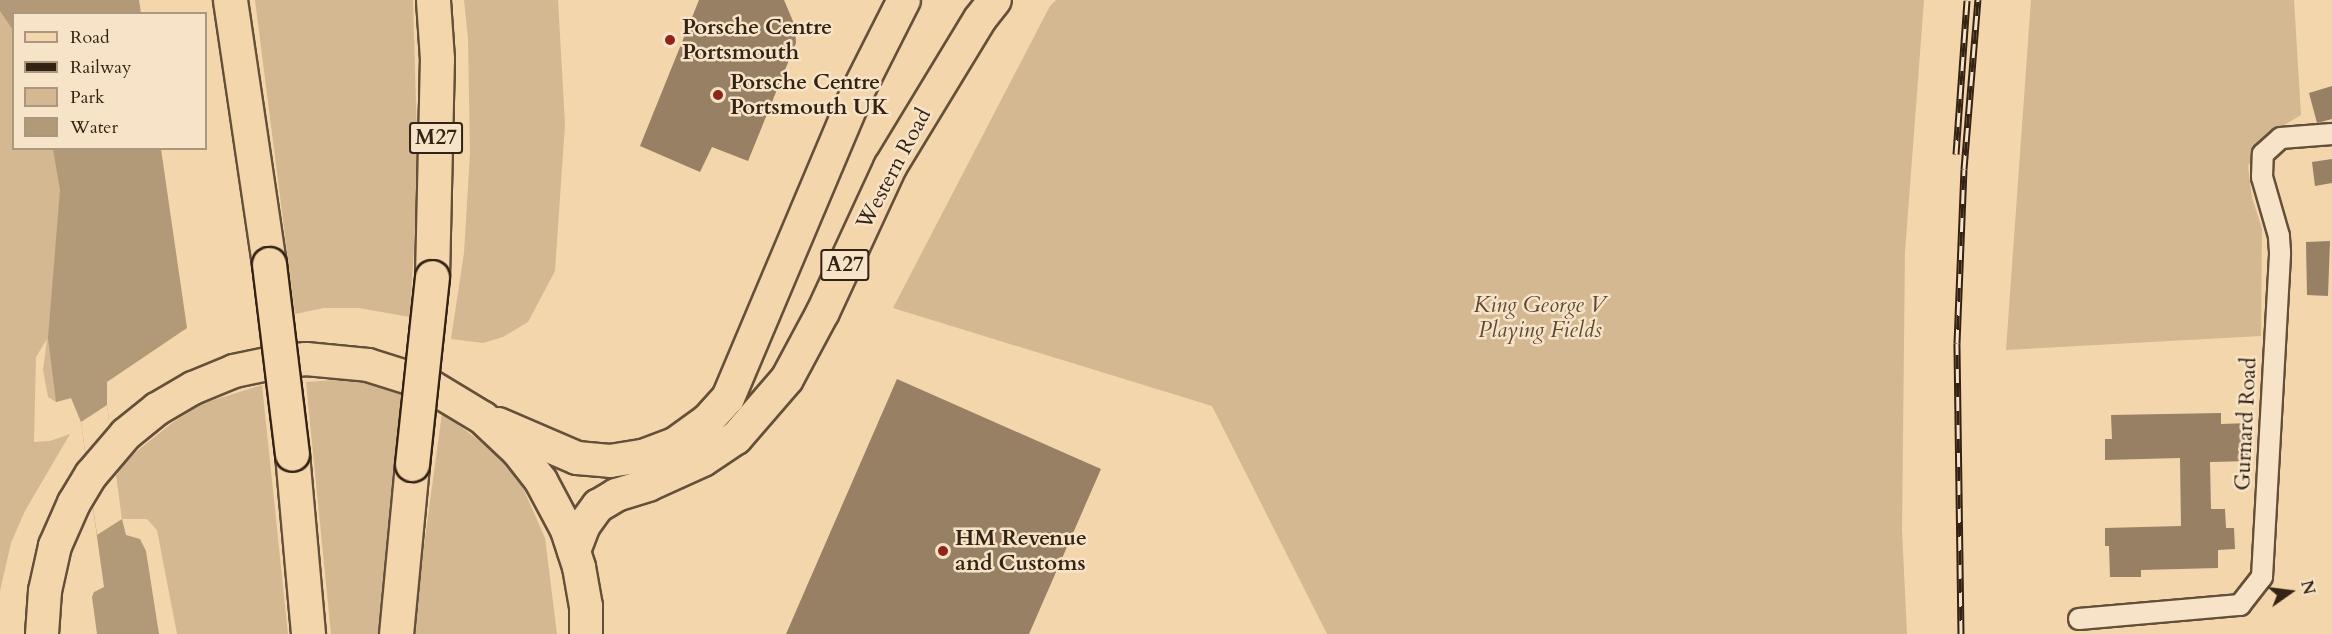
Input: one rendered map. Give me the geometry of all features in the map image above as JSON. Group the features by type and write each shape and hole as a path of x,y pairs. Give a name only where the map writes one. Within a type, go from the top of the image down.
{"highway":[{"path":"230,0 269,264 291,454 308,634"},
{"name":"M27","path":"396,634 432,277 436,59 433,0"}],"main road":[{"name":"Western Road","path":"574,551 584,525 598,506 616,495 675,444 708,420 728,398 857,93 904,0"},
{"name":"Western Road","path":"483,418 578,458 610,460 646,471 703,460 736,438 787,379 823,312 890,166 980,19 995,0"},
{"path":"42,634 45,591 55,546 74,503 91,475 126,434 157,409 193,388 234,371 277,362 306,359 341,361 394,371 425,383 483,418 517,450 541,481 567,530 586,606 586,634"}],"street":[{"name":"Gurnard Road","path":"2079,619 2240,605 2262,577 2280,252 2279,236 2262,177 2263,154 2281,138 2332,134"}],"green space":[{"path":"0,0 12,12 12,150 71,150 71,398 56,402 48,397 43,370 47,339 36,357 34,442 50,441 70,434 25,511 11,543 0,591"},
{"path":"255,0 413,0 418,174 410,317 359,308 324,308 295,314"},
{"path":"464,0 558,0 565,124 555,271 528,322 503,337 483,343 451,339 464,253 470,153 468,39"},
{"name":"King George V Playing Fields","path":"1056,0 1924,0 1905,252 1902,530 1907,634 1327,634 1212,406 893,308 1050,6"},
{"path":"2031,0 2294,0 2301,115 2266,136 2248,166 2252,198 2262,228 2261,336 2006,350"},
{"path":"348,379 404,388 380,634 331,634 306,382"},
{"path":"262,385 288,634 177,634 157,530 147,519 122,519 116,476 127,459 172,423 201,404"},
{"path":"442,413 500,456 520,481 545,538 557,634 412,634"}],"water":[{"path":"0,0 139,0 141,12 12,12 12,29 0,11"},
{"path":"53,150 161,150 187,328 107,382 107,405 122,519 126,535 140,539 146,551 159,634 97,634 92,597 94,592 104,587 81,422 71,398 56,402 48,338 60,190"}],"pier":[{"path":"107,405 122,519 97,535 81,422"}],"building":[{"name":"Porsche Centre Portsmouth UK","path":"699,0 784,0 795,26 796,43 748,161 712,147 700,172 640,146"},
{"path":"2332,86 2332,119 2317,123 2309,93"},
{"path":"2332,159 2332,183 2315,186 2312,162"},
{"path":"2330,241 2328,296 2307,295 2306,242"},
{"name":"HM Revenue and Customs","path":"897,379 1101,469 1029,634 786,634"},
{"path":"2221,413 2221,424 2250,423 2251,461 2210,462 2211,509 2225,509 2226,528 2234,528 2235,549 2218,550 2218,568 2141,570 2141,577 2110,577 2109,546 2105,546 2105,528 2181,526 2180,458 2105,460 2105,439 2112,439 2111,415"}],"railway":[{"path":"1956,154 1967,0"},
{"path":"1961,634 1957,343 1964,169 1978,0"}],"place":[{"name":"Porsche Centre Portsmouth","path":"670,40"},
{"name":"Porsche Centre Portsmouth UK","path":"718,95"},
{"name":"HM Revenue and Customs","path":"943,551"}]}
